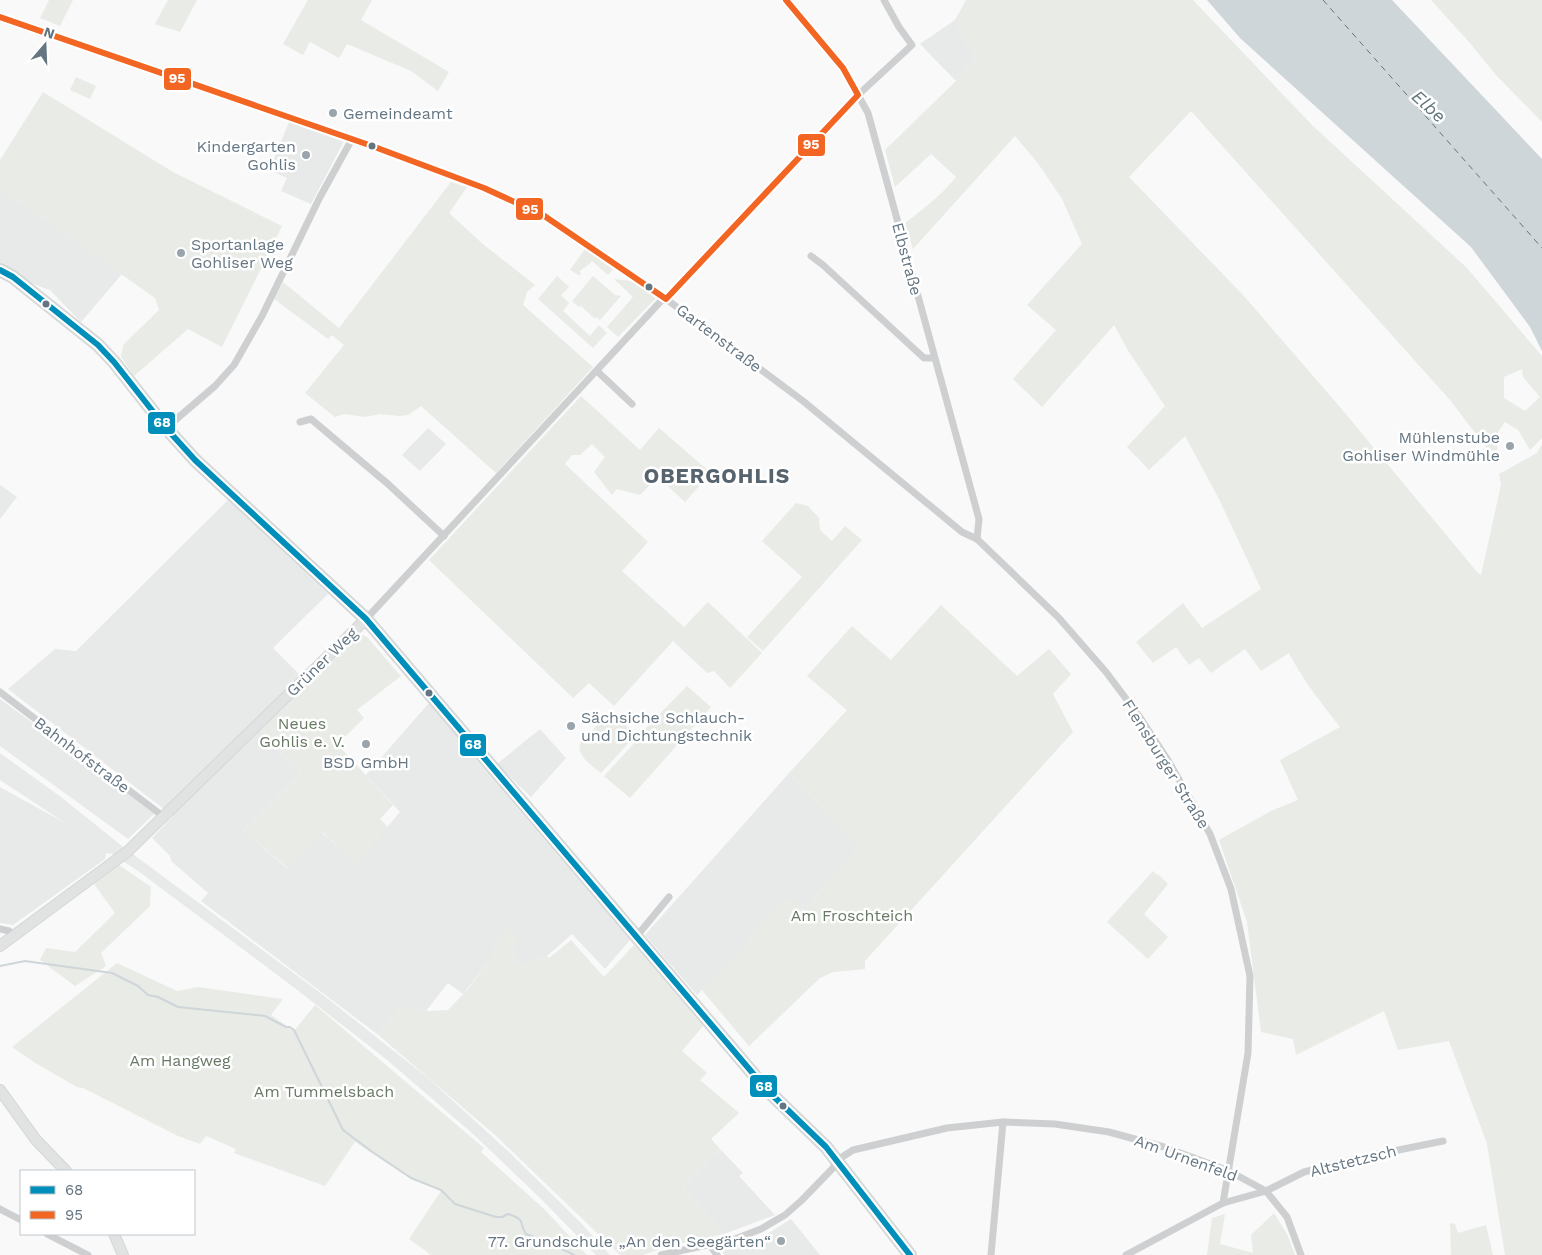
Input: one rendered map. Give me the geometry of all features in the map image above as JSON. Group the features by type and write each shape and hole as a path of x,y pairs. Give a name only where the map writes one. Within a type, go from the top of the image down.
{"main road":[{"path":"0,270 13,277 98,345 114,362 166,428 195,460 366,619 767,1090 826,1147 910,1255"}],"street":[{"name":"Elbstraße","path":"786,0 842,68 868,113 979,519 977,540"},
{"name":"Grüner Weg","path":"0,946 127,852 366,619 661,301 666,299 858,95 912,46 899,28 884,0"},
{"name":"Gartenstraße","path":"0,17 352,139 484,188 543,216 666,299 801,400 962,532 977,540 988,550"},
{"path":"166,428 215,386 234,365 262,316 320,197 352,139"},
{"path":"811,256 824,265 924,358 934,358"},
{"path":"597,371 632,404"},
{"path":"300,422 311,419 388,484 444,536"},
{"name":"Flensburger Straße","path":"988,550 1064,624 1106,672 1139,716 1210,834 1228,880 1250,976 1248,1053 1223,1204"},
{"name":"Bahnhofstraße","path":"0,692 164,817"},
{"path":"636,936 669,897"},
{"path":"0,929 9,931 13,936"},
{"path":"0,1090 36,1140 65,1170"},
{"path":"991,1255 1003,1122"},
{"name":"Am Urnenfeld","path":"661,1255 748,1235 761,1230 785,1215 833,1168 836,1161 853,1150 947,1128 1003,1122 1055,1124 1109,1132 1164,1147 1228,1170 1266,1191"},
{"name":"Altstetzsch","path":"1126,1255 1223,1204 1266,1191 1304,1172 1359,1158 1443,1141"},
{"path":"1266,1191 1287,1217 1301,1255"},
{"path":"0,1210 20,1220"},
{"path":"49,1235 88,1255"},
{"path":"114,1235 123,1255"},
{"path":"709,1244 717,1255"}],"shaded area":[{"path":"955,20 975,58 957,74 956,81 920,44"},
{"name":"Kindergarten Gohlis","path":"289,122 344,141 311,204 281,191 287,178 269,170"},
{"path":"0,188 122,274 81,322 50,290 33,284 0,263"},
{"path":"428,428 446,444 420,471 402,455"},
{"path":"0,485 17,497 0,519"},
{"path":"228,500 328,594 273,648 309,684 260,731 301,774 242,830 287,868 321,832 357,863 400,812 366,775 429,703 630,940 605,969 572,934 547,956 519,966 512,950 490,960 463,994 448,983 426,1011 400,1007 377,1034 201,901 208,893 171,861 170,856 152,838 173,816 8,689 55,649 76,651"},
{"path":"0,699 154,814 128,839 0,746"},
{"path":"540,729 566,758 531,797 497,764"},
{"path":"0,753 322,994 428,1078 509,1152 580,1222 610,1255 596,1255 473,1134 386,1059 292,986 138,871 112,854 106,853 105,859 13,925 0,923 0,787 65,823 0,780"},
{"path":"789,773 860,847 803,910 788,898 697,995 645,935"},
{"path":"721,1150 743,1173 739,1176 775,1215 724,1234 683,1187"},
{"path":"791,1219 820,1255 725,1255 722,1252 724,1248 751,1242 764,1236"}],"green space":[{"path":"49,0 73,0 60,26 40,18"},
{"path":"168,0 197,0 180,32 155,24"},
{"path":"308,0 372,0 361,20 449,72 438,91 411,71 347,44 339,58 310,42 303,55 283,44"},
{"path":"966,0 1193,0 1312,125 1467,268 1542,356 1542,438 1530,450 1518,430 1505,422 1498,432 1497,451 1488,450 1450,400 1191,111 1129,177 1243,295 1481,575 1501,485 1499,474 1537,453 1542,444 1542,1255 1505,1255 1487,1144 1449,1041 1398,1050 1384,1011 1296,1055 1293,1039 1261,1032 1247,922 1219,840 1271,811 1298,800 1280,760 1340,727 1306,682 1289,653 1261,671 1245,649 1211,673 1199,658 1189,665 1176,647 1153,663 1136,642 1183,603 1202,628 1261,589 1219,499 1185,436 1149,470 1127,447 1165,406 1129,352 1114,325 1042,407 1013,379 1056,330 1027,305 1082,244 1062,199 1037,162 1015,136 913,249 905,223 938,196 956,177 931,154 895,187 885,150 956,81 957,74 975,58 955,20","holes":["1522,369 1523,377 1540,397 1525,411 1504,398 1504,377"]},
{"path":"1431,0 1542,0 1542,122 1496,75"},
{"path":"76,77 96,86 90,99 70,90"},
{"name":"Sportanlage Gohliser Weg","path":"43,92 173,172 282,226 222,347 188,329 134,376 121,357 123,345 159,310 155,298 0,188 0,160"},
{"path":"451,182 467,187 449,213 484,245 535,285 527,292 523,305 593,367 496,473 421,406 408,415 380,414 365,417 344,414 335,417 305,393 344,345 332,335 328,339 274,299 283,282 339,328"},
{"path":"585,249 613,269 608,275 592,261 579,272 582,273 579,275 570,270"},
{"path":"557,276 569,287 561,295 569,303 563,311 590,336 599,325 607,333 593,348 538,299"},
{"path":"593,276 615,295 621,296 600,320 596,317 595,319 581,306 579,307 572,301"},
{"path":"614,279 632,281 656,298 618,337 607,327 633,297"},
{"path":"581,396 640,450 659,428 711,473 685,502 658,477 640,495 617,489 612,495 594,472 605,457 592,444 580,455 572,455 565,464 648,542 622,571 684,627 708,602 762,653 730,688 714,671 707,673 673,641 614,706 589,683 573,698 429,560"},
{"path":"796,503 808,506 819,518 820,530 832,541 845,526 862,540 763,651 747,637 802,577 762,541"},
{"name":"Am Froschteich","path":"941,605 1017,676 1049,649 1071,674 1053,694 1073,732 865,961 865,969 833,972 820,978 749,1046 701,989 788,898 803,910 860,847 789,773 847,710 807,676 852,626 891,660"},
{"name":"Neues Gohlis e. V.","path":"363,635 367,637 401,676 357,710 364,718 346,736 342,737 333,734 331,737 393,805 380,819 388,827 357,864 322,832 288,868 242,830 301,774 260,731 358,636"},
{"path":"687,686 711,707 630,798 604,776 640,737 644,730"},
{"path":"610,711 636,735 601,773 583,757 580,744"},
{"path":"119,865 151,887 150,906 101,953 106,966 75,986 40,960 46,948 75,952 115,913 94,884"},
{"path":"1153,871 1168,884 1144,914 1168,937 1148,959 1107,922"},
{"path":"509,928 520,938 512,950 519,966 547,956 549,958 571,940 604,977 634,945 703,1026 682,1051 707,1073 700,1080 739,1113 711,1139 721,1150 683,1187 724,1234 670,1246 643,1255 620,1255 495,1135 377,1034 400,1006 426,1011 448,1010 468,989 490,960 491,949"},
{"path":"117,963 177,991 198,987 283,999 271,1015 294,1031 315,1005 484,1148 481,1152 545,1210 587,1255 431,1255 409,1239 441,1191 408,1177 355,1142 325,1186 234,1153 236,1149 206,1136 200,1144 178,1136 83,1088 77,1087 12,1047"},
{"path":"1274,1213 1287,1234 1295,1255 1207,1255 1212,1218 1225,1214 1220,1244 1253,1253 1251,1235"},
{"path":"1450,1223 1455,1224 1458,1233 1486,1225 1493,1255 1451,1255"}],"water":[{"name":"Elbe","path":"1207,0 1392,0 1542,159 1542,351 1530,327 1471,247 1240,38"}],"waterway":[{"path":"0,966 25,961 112,973 138,986 148,995 158,997 178,1007 265,1016 286,1027 290,1027 294,1030 343,1130 411,1178 441,1190 455,1204 496,1217 508,1214 514,1216 520,1220 526,1234 574,1255"}],"ferry route":[{"path":"1323,0 1542,248"}],"transit line":[{"name":"95","path":"0,17 372,146 484,188 543,215 666,299 858,95 843,68 786,0"},
{"name":"68","path":"0,270 13,277 98,345 114,362 166,428 195,460 366,619 767,1090 826,1147 910,1255"}],"place":[{"name":"Gemeindeamt","path":"333,113"},
{"name":"Kindergarten Gohlis","path":"306,155"},
{"name":"Sportanlage Gohliser Weg","path":"181,253"},
{"name":"Mühlenstube Gohliser Windmühle","path":"1510,446"},
{"name":"Sächsiche Schlauch- und Dichtungstechnik","path":"571,726"},
{"name":"BSD GmbH","path":"366,744"},
{"name":"77. Grundschule „An den Seegärten“","path":"781,1241"}],"district":[{"name":"OBERGOHLIS","path":"717,475"}],"park label":[{"name":"Am Hangweg","path":"180,1060"},
{"name":"Am Tummelsbach","path":"324,1091"}]}
